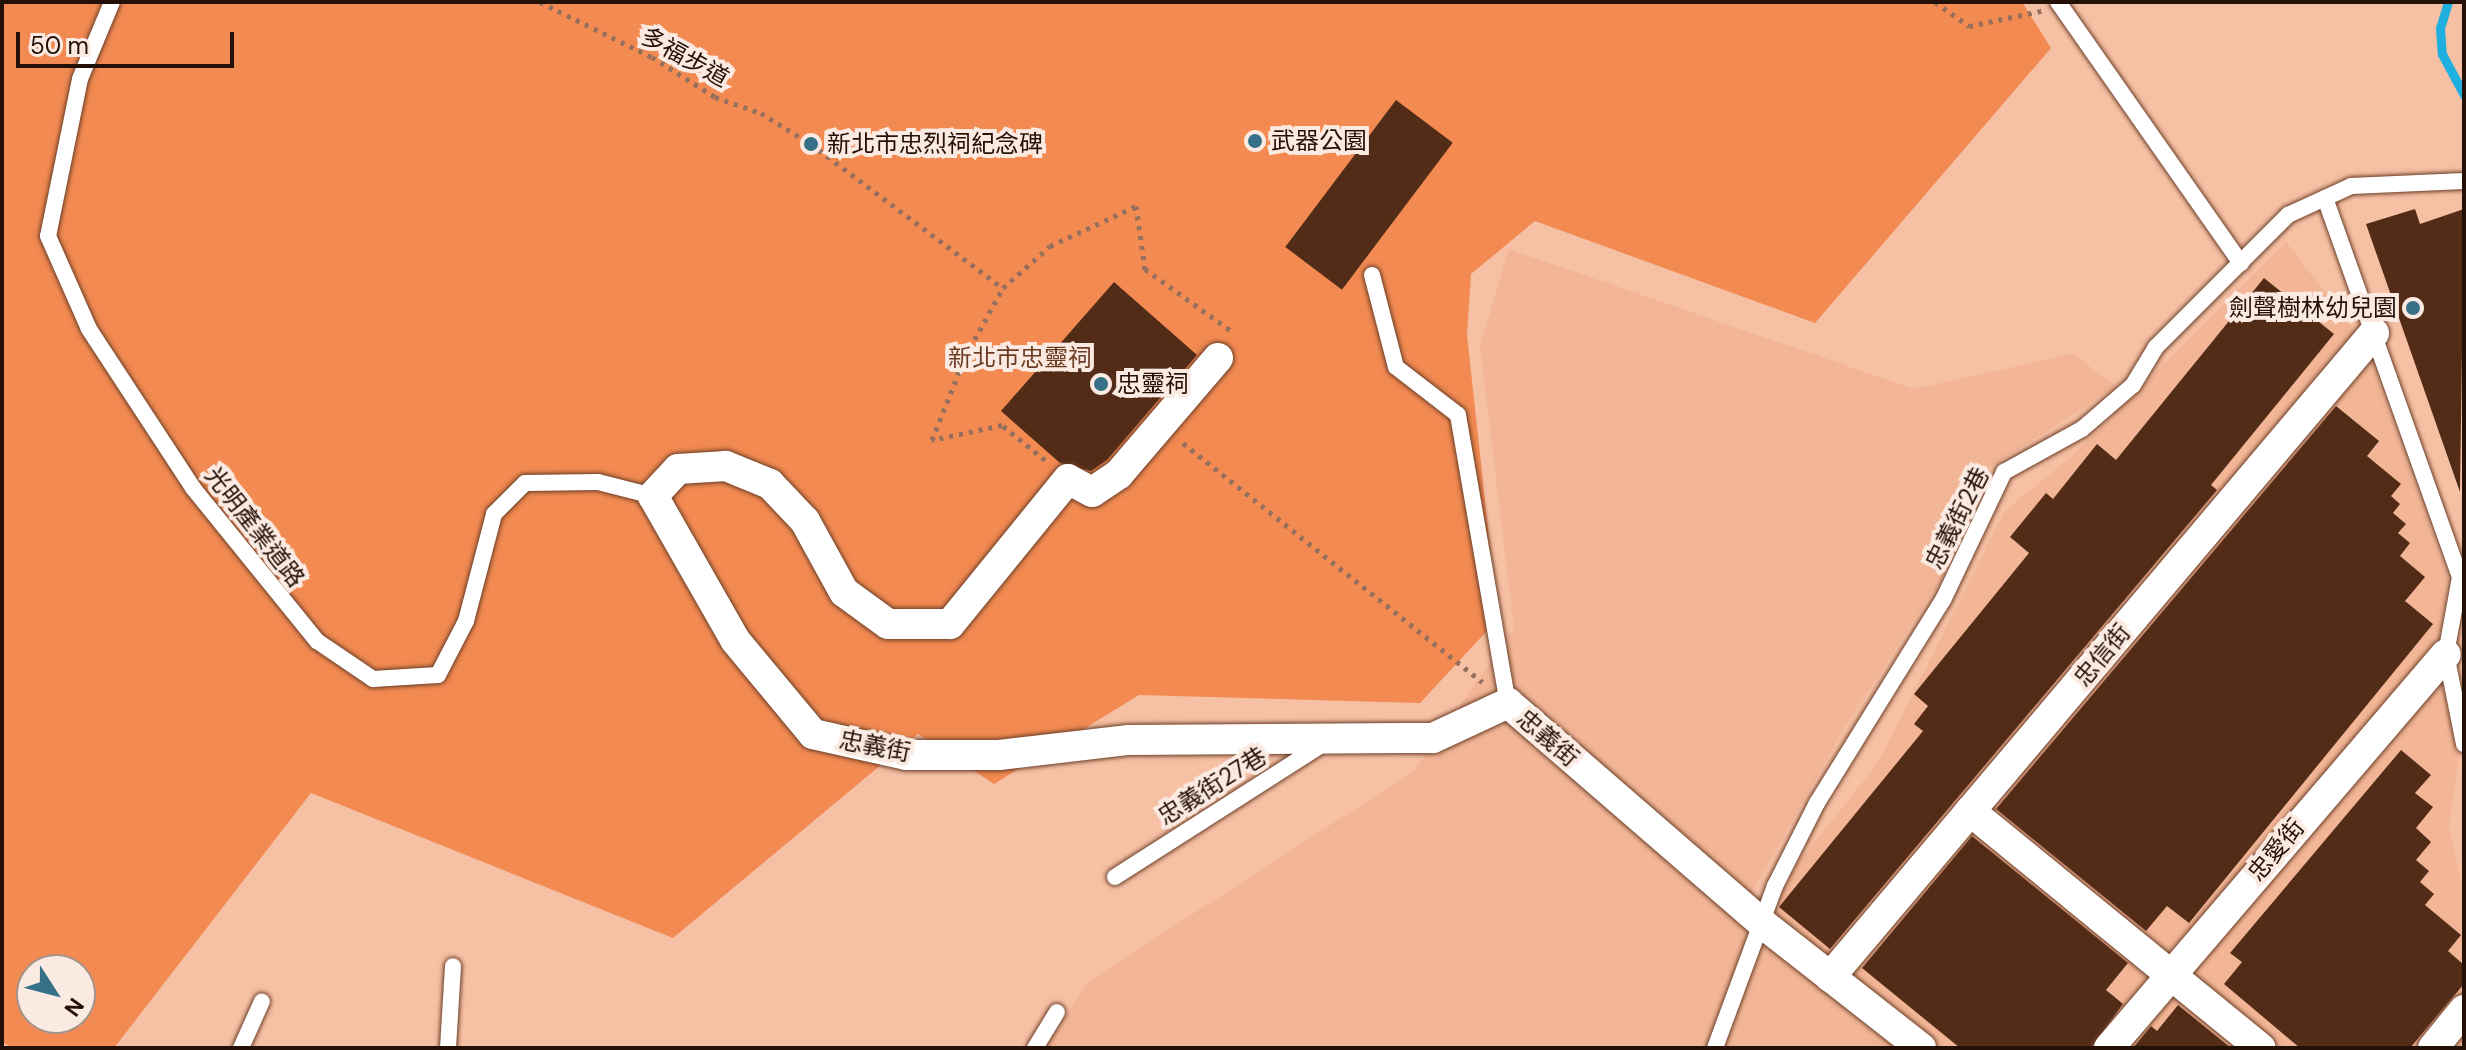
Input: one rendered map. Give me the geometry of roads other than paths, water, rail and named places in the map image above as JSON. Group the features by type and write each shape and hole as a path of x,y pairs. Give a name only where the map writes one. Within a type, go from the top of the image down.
{"street":[{"name":"忠信街","path":"1830,977 2374,333"},
{"path":"653,496 678,469 726,466 770,484 805,521 844,592 888,624 950,624 1068,479 1092,492 1119,474 1218,358"},
{"name":"忠義街","path":"653,496 735,640 813,734 906,755 999,755 1129,740 1336,736 1433,738 1508,703 1763,924 1921,1048"},
{"name":"忠愛街","path":"2109,1048 2455,657"},
{"path":"1970,811 2261,1048"},
{"path":"2433,1048 2464,1010"}],"lane":[{"name":"光明產業道路","path":"112,2 80,79 48,236 89,329 193,488 317,641 373,679 438,675 466,621 494,514 525,483 598,482 653,496"},
{"path":"2060,5 2241,263"},
{"name":"忠義街2巷","path":"1715,1048 1775,886 1817,803 1914,652 2004,472 2082,429 2133,385 2156,347 2288,215 2351,186 2464,181"},
{"path":"2325,198 2462,576 2455,657 2464,744"},
{"path":"1372,275 1396,367 1458,415 1508,703"},
{"name":"忠義街27巷","path":"1115,877 1336,736"},
{"path":"448,1048 453,966"},
{"path":"241,1048 262,1001"},
{"path":"1035,1048 1057,1012"}],"waterway":[{"path":"2448,2 2440,28 2442,54 2464,95"}],"place":[{"name":"武器公園","path":"1255,141"},
{"name":"新北市忠烈祠紀念碑","path":"811,144"},
{"name":"劍聲樹林幼兒園","path":"2413,308"},
{"name":"忠靈祠","path":"1101,384"}],"park label":[{"name":"新北市忠靈祠","path":"1020,358"}]}
